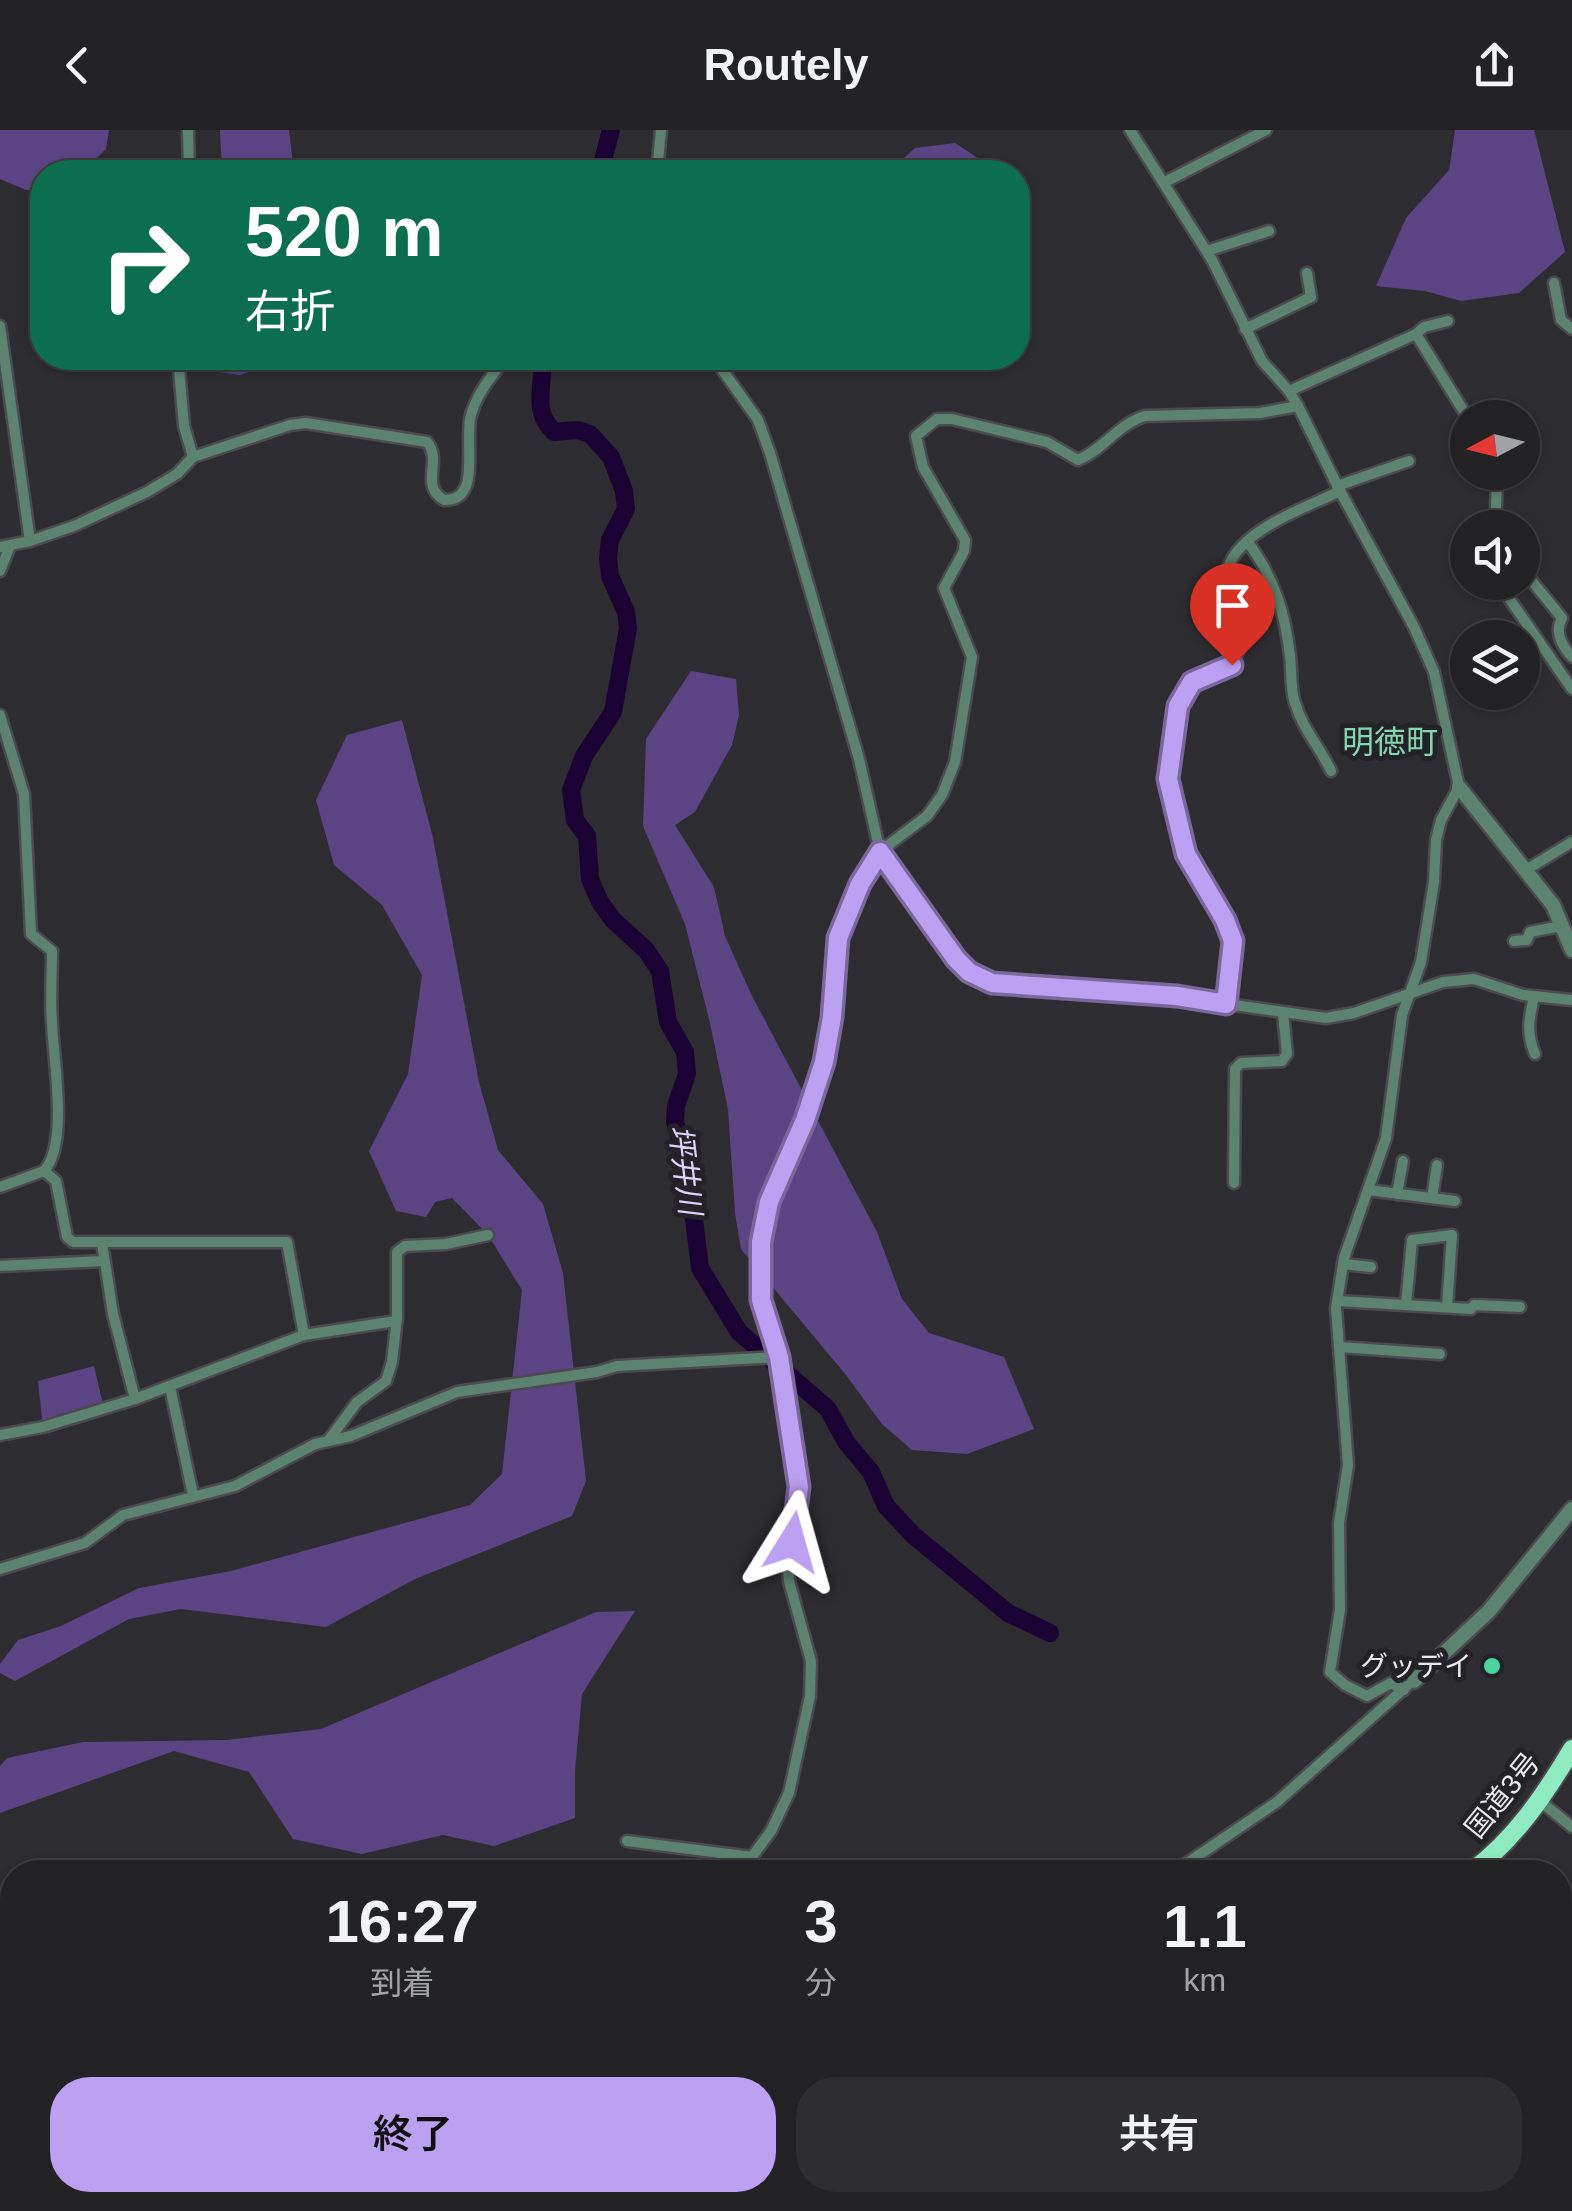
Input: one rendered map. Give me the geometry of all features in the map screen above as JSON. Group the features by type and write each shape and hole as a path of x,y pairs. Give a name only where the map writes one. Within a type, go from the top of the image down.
{"highway":[{"name":"国道3号","path":"1485,1860 1508,1840 1540,1801 1572,1749"}],"street":[{"path":"188,130 189,160"},
{"path":"658,160 661,130"},
{"path":"1130,130 1207,251 1262,361 1298,406 1338,489 1414,627 1434,672 1458,787 1553,906 1572,950"},
{"path":"1164,182 1266,130"},
{"path":"1207,251 1269,231"},
{"path":"1245,329 1311,296 1307,274"},
{"path":"1554,282 1561,320 1572,329"},
{"path":"1289,391 1424,327 1448,321"},
{"path":"0,326 30,542"},
{"path":"1416,334 1457,400"},
{"path":"179,370 184,426 193,458"},
{"path":"0,571 5,547 74,526 148,492 177,474 193,458 297,424 428,442 434,454 430,479 433,492 444,500 452,499 467,484 469,428 474,408 498,370"},
{"path":"723,370 758,420 770,454 859,759 880,852 956,959 981,980 1022,987 1177,996 1326,1018 1354,1013 1444,982 1474,979 1534,997 1572,1000"},
{"path":"750,1860 771,1831 789,1793 810,1696 812,1661 789,1581 787,1563 797,1520 799,1487 779,1357 761,1300 758,1266 769,1202 805,1120 824,1062 832,1017 834,956 842,924 864,874 880,852 922,822 947,784 963,729 972,665 944,588 964,552 965,540 923,467 916,436 937,419 952,419 1047,442 1078,460 1130,421 1145,416 1260,413 1298,406"},
{"path":"1226,1004 1233,941 1186,854 1168,779 1178,706 1192,682 1232,665 1241,647 1226,584 1233,554 1260,530 1338,489 1409,461"},
{"path":"1248,541 1279,596 1287,629 1294,700 1308,736 1322,751 1332,771"},
{"path":"1540,590 1567,621 1558,625 1561,644 1572,657"},
{"path":"1510,600 1572,689"},
{"path":"0,715 24,794 31,934 52,950 55,1150 44,1170 0,1187"},
{"path":"1409,1685 1391,1683 1367,1696 1345,1686 1330,1672 1340,1610 1339,1522 1348,1465 1338,1301 1343,1264 1386,1138 1402,1015 1421,962 1434,882 1436,840 1441,820 1458,787"},
{"path":"1526,870 1572,842"},
{"path":"1514,941 1527,940 1530,932 1562,926"},
{"path":"1534,997 1528,1022 1535,1054"},
{"path":"1234,1183 1235,1069 1241,1063 1282,1061 1287,1054 1283,1013"},
{"path":"1397,1194 1403,1160"},
{"path":"1432,1198 1437,1165"},
{"path":"44,1170 56,1181 67,1237 82,1244 287,1242 304,1335"},
{"path":"1368,1190 1455,1200"},
{"path":"328,1441 357,1402 386,1381 392,1362 395,1269 401,1248 488,1235"},
{"path":"1406,1305 1412,1240 1452,1235 1447,1307"},
{"path":"102,1243 135,1400"},
{"path":"0,1266 103,1261"},
{"path":"1343,1264 1371,1267"},
{"path":"1338,1301 1520,1307"},
{"path":"0,1435 44,1427 135,1400 304,1335 396,1321"},
{"path":"1339,1347 1440,1354"},
{"path":"0,1568 85,1543 123,1515 236,1486 315,1444 352,1436 457,1392 617,1366 779,1357"},
{"path":"170,1387 193,1495"},
{"path":"1192,1860 1277,1802 1409,1685 1488,1611 1572,1509"},
{"path":"1540,1801 1572,1827"},
{"path":"627,1841 752,1857"}],"shaded area":[{"path":"0,130 109,130 106,149 95,160 30,160 30,190 0,179"},
{"path":"220,130 289,130 293,160 221,160"},
{"path":"1455,130 1534,130 1565,252 1519,293 1461,301 1425,291 1376,286 1406,218 1449,170"},
{"path":"955,143 981,160 902,160 915,148"},
{"path":"205,370 255,370 240,375"},
{"path":"691,671 736,679 739,715 732,745 695,812 675,825 714,887 725,936 751,994 877,1232 902,1299 929,1333 1004,1357 1034,1429 967,1454 912,1450 882,1424 741,1249 728,1109 709,1019 685,924 643,826 646,739"},
{"path":"402,720 433,838 479,1082 498,1150 543,1204 563,1273 586,1481 572,1516 415,1579 326,1627 181,1609 129,1619 15,1681 0,1673 0,1664 18,1640 61,1626 139,1588 231,1571 470,1505 502,1474 522,1290 488,1235 452,1198 435,1202 426,1217 396,1211 369,1151 408,1074 422,975 382,905 334,865 316,800 347,735"},
{"path":"94,1366 104,1409 43,1427 38,1381"},
{"path":"635,1611 582,1694 575,1818 494,1846 443,1835 362,1854 293,1839 249,1772 174,1751 0,1813 0,1766 7,1758 83,1742 227,1740 321,1729 596,1612"}],"waterway":[{"name":"坪井川","path":"603,160 611,130"},
{"name":"坪井川","path":"542,370 540,398 547,424 554,432 578,430 590,434 611,457 624,491 626,509 610,540 608,558 610,576 626,612 628,628 613,712 584,756 571,790 575,820 587,836 590,879 600,902 613,920 646,950 660,971 668,1022 685,1052 687,1074 675,1122 687,1162 700,1268 739,1332 828,1409 846,1442 871,1472 886,1506 913,1535 1008,1613 1050,1633"}],"place":[{"name":"グッデイ","path":"1492,1666"}],"district":[{"name":"明徳町","path":"1390,742"}],"route":[{"path":"792,1542 799,1487 779,1357 761,1300 758,1266 769,1202 805,1120 824,1062 832,1017 834,956 860,884 880,852 956,959 981,980 1039,989 1177,996 1226,1004 1233,941 1186,854 1168,779 1178,706 1192,682 1232,665"}]}
